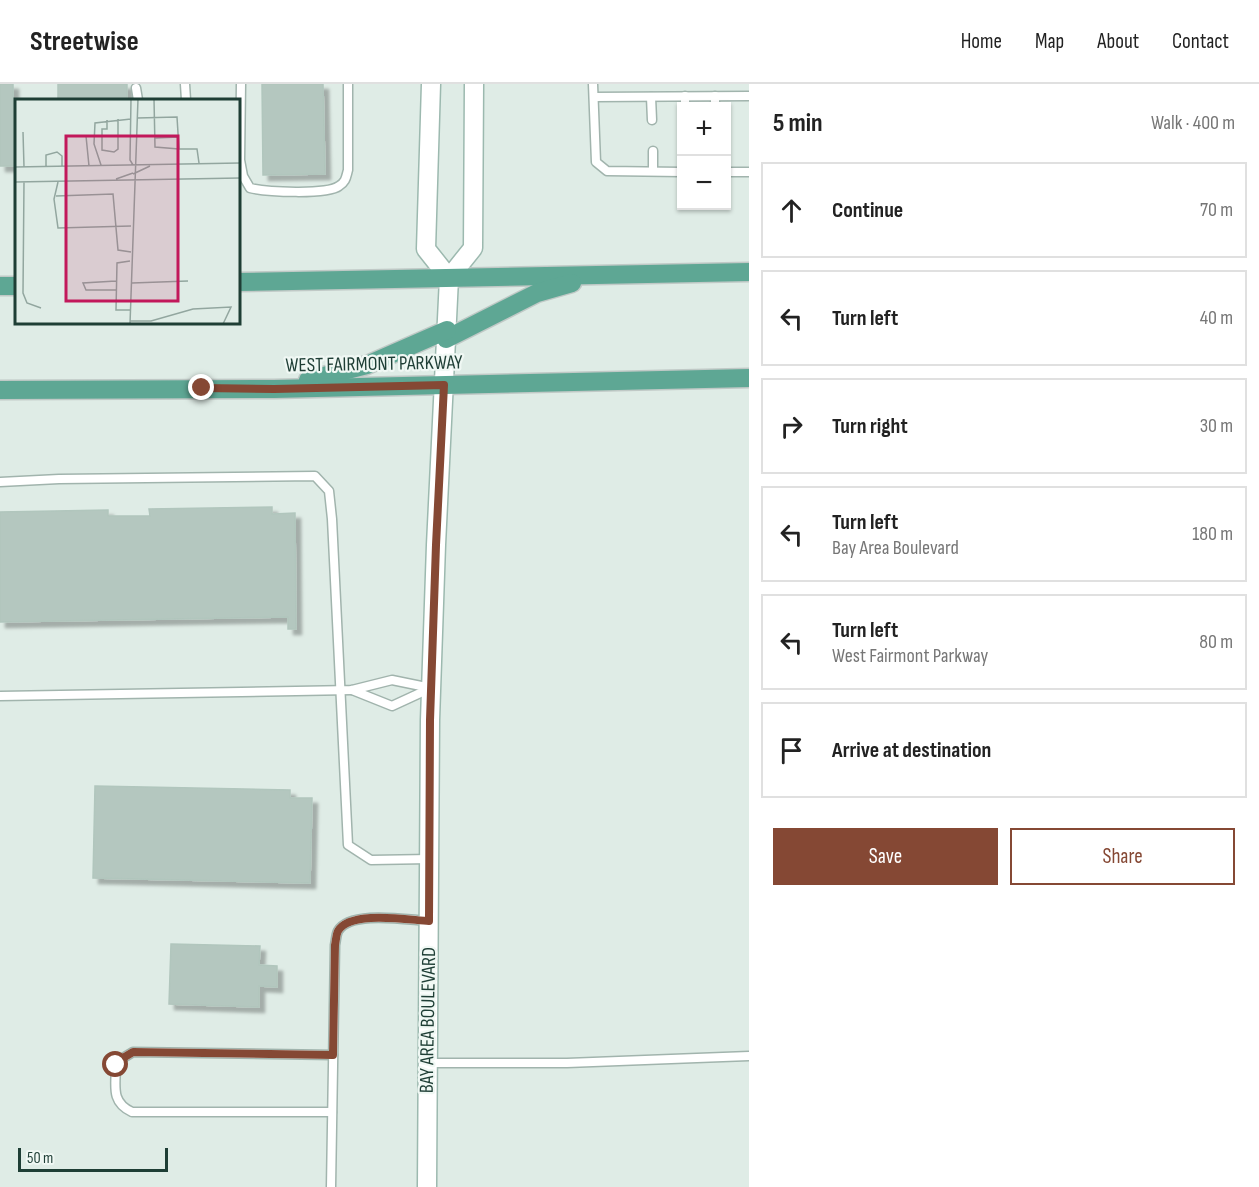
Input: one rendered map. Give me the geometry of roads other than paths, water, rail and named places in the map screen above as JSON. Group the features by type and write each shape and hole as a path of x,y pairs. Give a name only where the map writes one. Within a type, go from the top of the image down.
{"main road":[{"path":"431,84 426,249 449,278"},
{"path":"449,278 473,248 474,84"},
{"path":"240,282 749,272"},
{"path":"274,389 367,365 446,334 537,293 600,275"},
{"name":"BAY AREA BOULEVARD","path":"427,1187 432,688 436,545 449,278"},
{"name":"WEST FAIRMONT PARKWAY","path":"0,390 274,389 749,378"}],"lane":[{"path":"185,84 186,99"},
{"path":"241,84 240,160 243,176 250,188 263,191 321,191 337,188 345,182 348,170 348,84"},
{"path":"594,84 596,162 607,171 677,172"},
{"path":"136,88 138,99"},
{"path":"651,96 652,120"},
{"path":"685,96 685,102"},
{"path":"715,96 715,102"},
{"path":"594,97 749,96"},
{"path":"652,151 652,171"},
{"path":"731,172 749,172"},
{"path":"0,482 59,479 315,476 329,491 348,845 371,860 430,859"},
{"path":"0,696 352,690 392,680 432,688"},
{"path":"352,690 392,706 432,688"},
{"path":"331,1187 335,945 338,932 346,924 367,918 429,921"},
{"path":"332,1112 132,1112 123,1108 116,1098 116,1065 133,1052 333,1055"},
{"path":"428,1063 567,1063 749,1056"}]}
